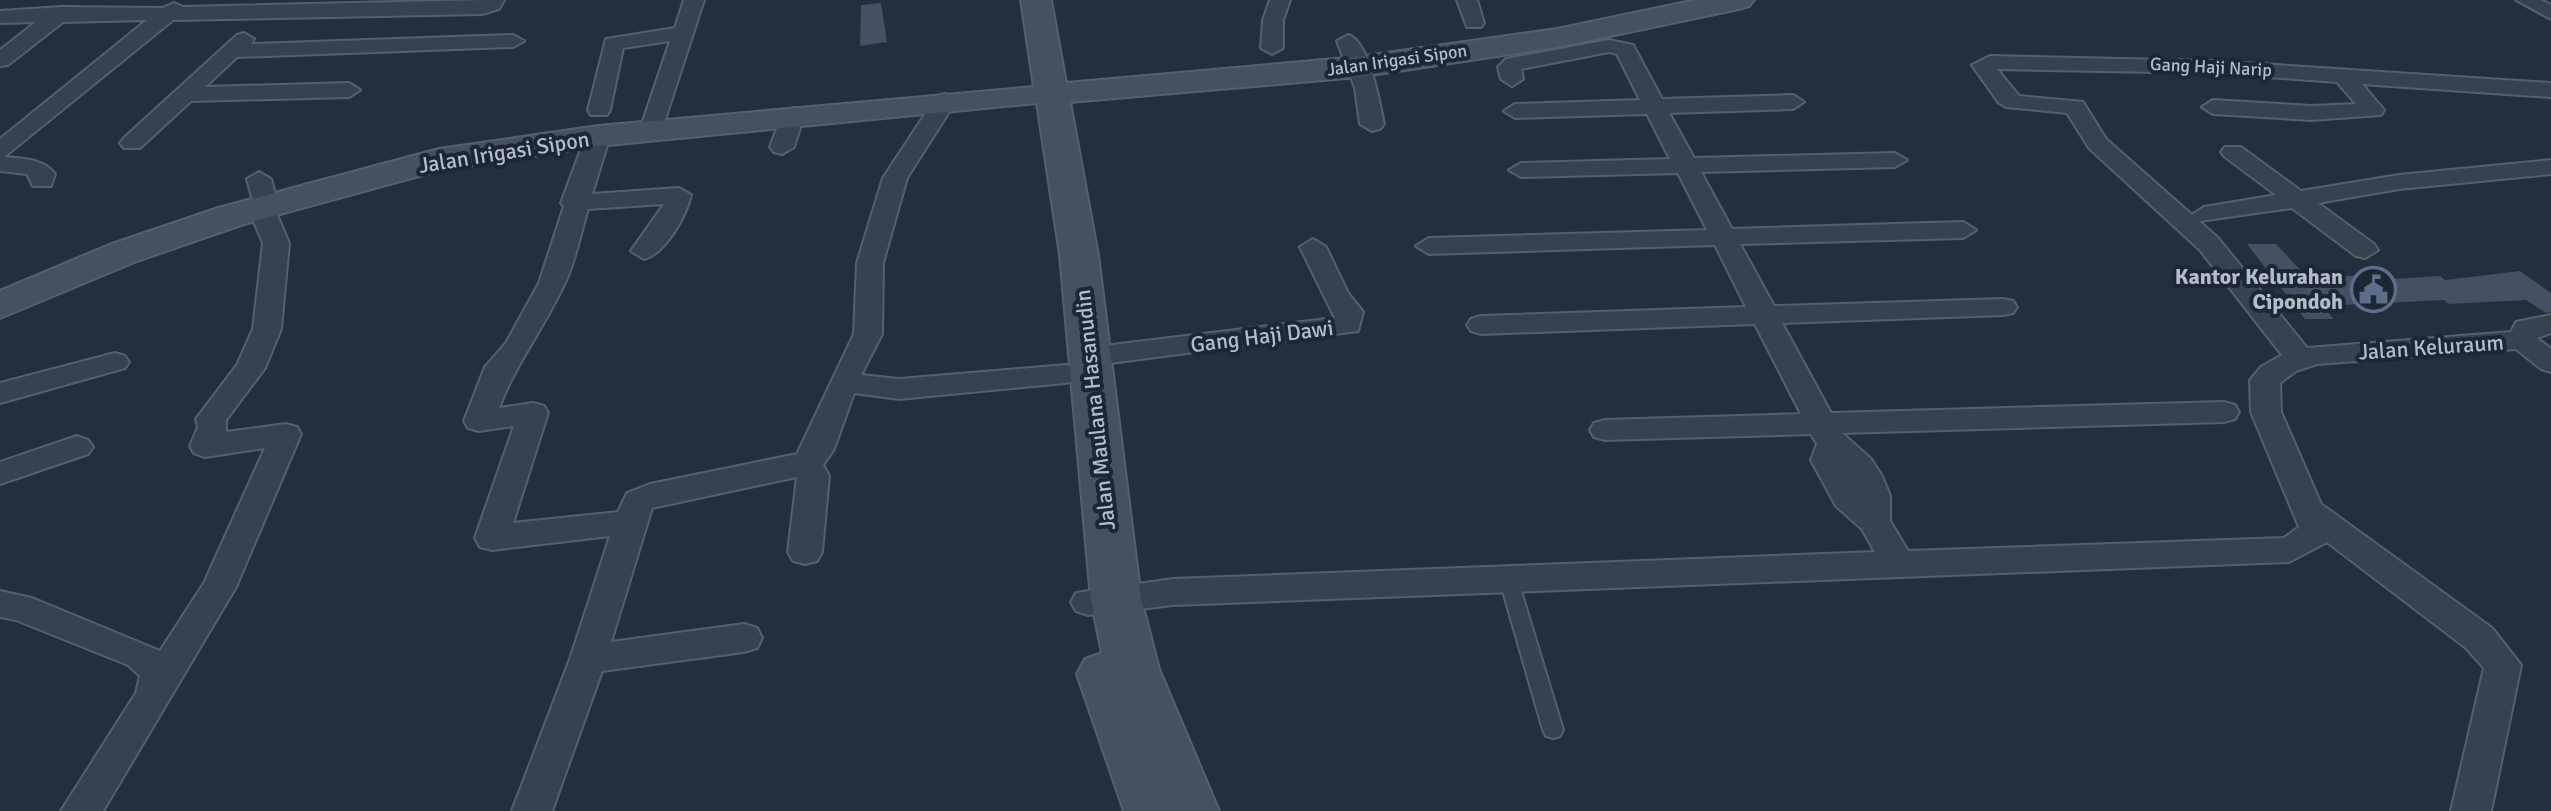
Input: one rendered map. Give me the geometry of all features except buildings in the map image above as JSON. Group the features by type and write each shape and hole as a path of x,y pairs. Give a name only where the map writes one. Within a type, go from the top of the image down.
{"street":[{"path":"1,58 80,0"},
{"path":"0,17 177,7 280,5 482,8 492,5 494,0"},
{"path":"657,115 694,0"},
{"name":"Jalan Maulana Hasanudin","path":"1012,0 1079,255 1066,369 1071,463 1114,599 1132,669 1190,811"},
{"name":"Jalan Maulana Hasanudin","path":"1033,82 1036,0"},
{"path":"1272,48 1273,20 1280,0"},
{"name":"Jalan Irigasi Sipon","path":"0,275 139,218 439,160 599,123 657,115 957,92 1272,48 1353,54 1471,12 1612,0"},
{"name":"Jalan Irigasi Sipon","path":"1033,82 1557,38 1739,0"},
{"path":"2526,0 2551,13"},
{"path":"132,143 280,5"},
{"path":"0,151 177,7"},
{"path":"592,32 608,32 613,43 599,123 552,283 518,347 500,367 479,421 533,413 492,538 630,522"},
{"path":"613,43 683,33"},
{"path":"231,51 513,41"},
{"path":"1512,79 1512,65 1617,47 1625,50 1658,106 1722,237 1826,433 1827,460 1847,498 1874,521 1898,564"},
{"path":"1353,54 1372,112 1372,124"},
{"name":"Gang Haji Narip","path":"2313,356 2209,244 2097,143 2075,107 2014,102 2007,98 1983,65 1990,62 2149,64 2342,74 2551,90"},
{"path":"2213,107 2311,113 2373,110 2342,74"},
{"path":"184,94 349,90"},
{"path":"532,811 588,659 638,501 651,494 806,463 818,449 868,334 870,263 891,190 957,92"},
{"name":"Jalan Irigasi Sipon","path":"657,115 787,131 957,92"},
{"path":"1515,111 1793,102"},
{"path":"2233,152 2365,250"},
{"path":"1114,599 1173,592 2289,550 2313,537 2312,513 2282,454 2266,412 2265,380 2277,368 2313,356 2204,215 2133,155"},
{"path":"1521,170 1895,160"},
{"path":"0,164 33,168 43,174 42,181"},
{"path":"2204,215 2399,182 2551,167"},
{"path":"81,811 219,587 286,434 205,446 213,427 211,419 250,368 267,329 276,254 262,193"},
{"name":"Jalan Irigasi Sipon","path":"0,306 262,193"},
{"path":"574,203 679,195 674,213 644,251"},
{"path":"1429,246 1963,230"},
{"name":"Gang Haji Dawi","path":"1066,369 1348,325 1349,312 1330,287 1313,247"},
{"path":"1481,325 2003,307"},
{"name":"Jalan Keluraum","path":"2313,356 2522,340 2526,328 2551,324"},
{"path":"2522,340 2551,363"},
{"path":"0,393 115,362"},
{"path":"845,382 899,389 987,383 1066,369"},
{"path":"1605,430 1826,433 2224,412"},
{"path":"0,473 77,447"},
{"path":"805,552 813,476 806,463"},
{"path":"2312,513 2479,638 2503,665 2471,811"},
{"name":"Jalan Maulana Hasanudin","path":"1114,599 1104,673 1153,811"},
{"path":"0,604 20,607 141,655 159,671 158,685"},
{"path":"588,659 744,638"}],"lane":[{"path":"1509,581 1553,730"}],"place":[{"name":"Kantor Kelurahan Cipondoh","path":"2374,289"}]}
